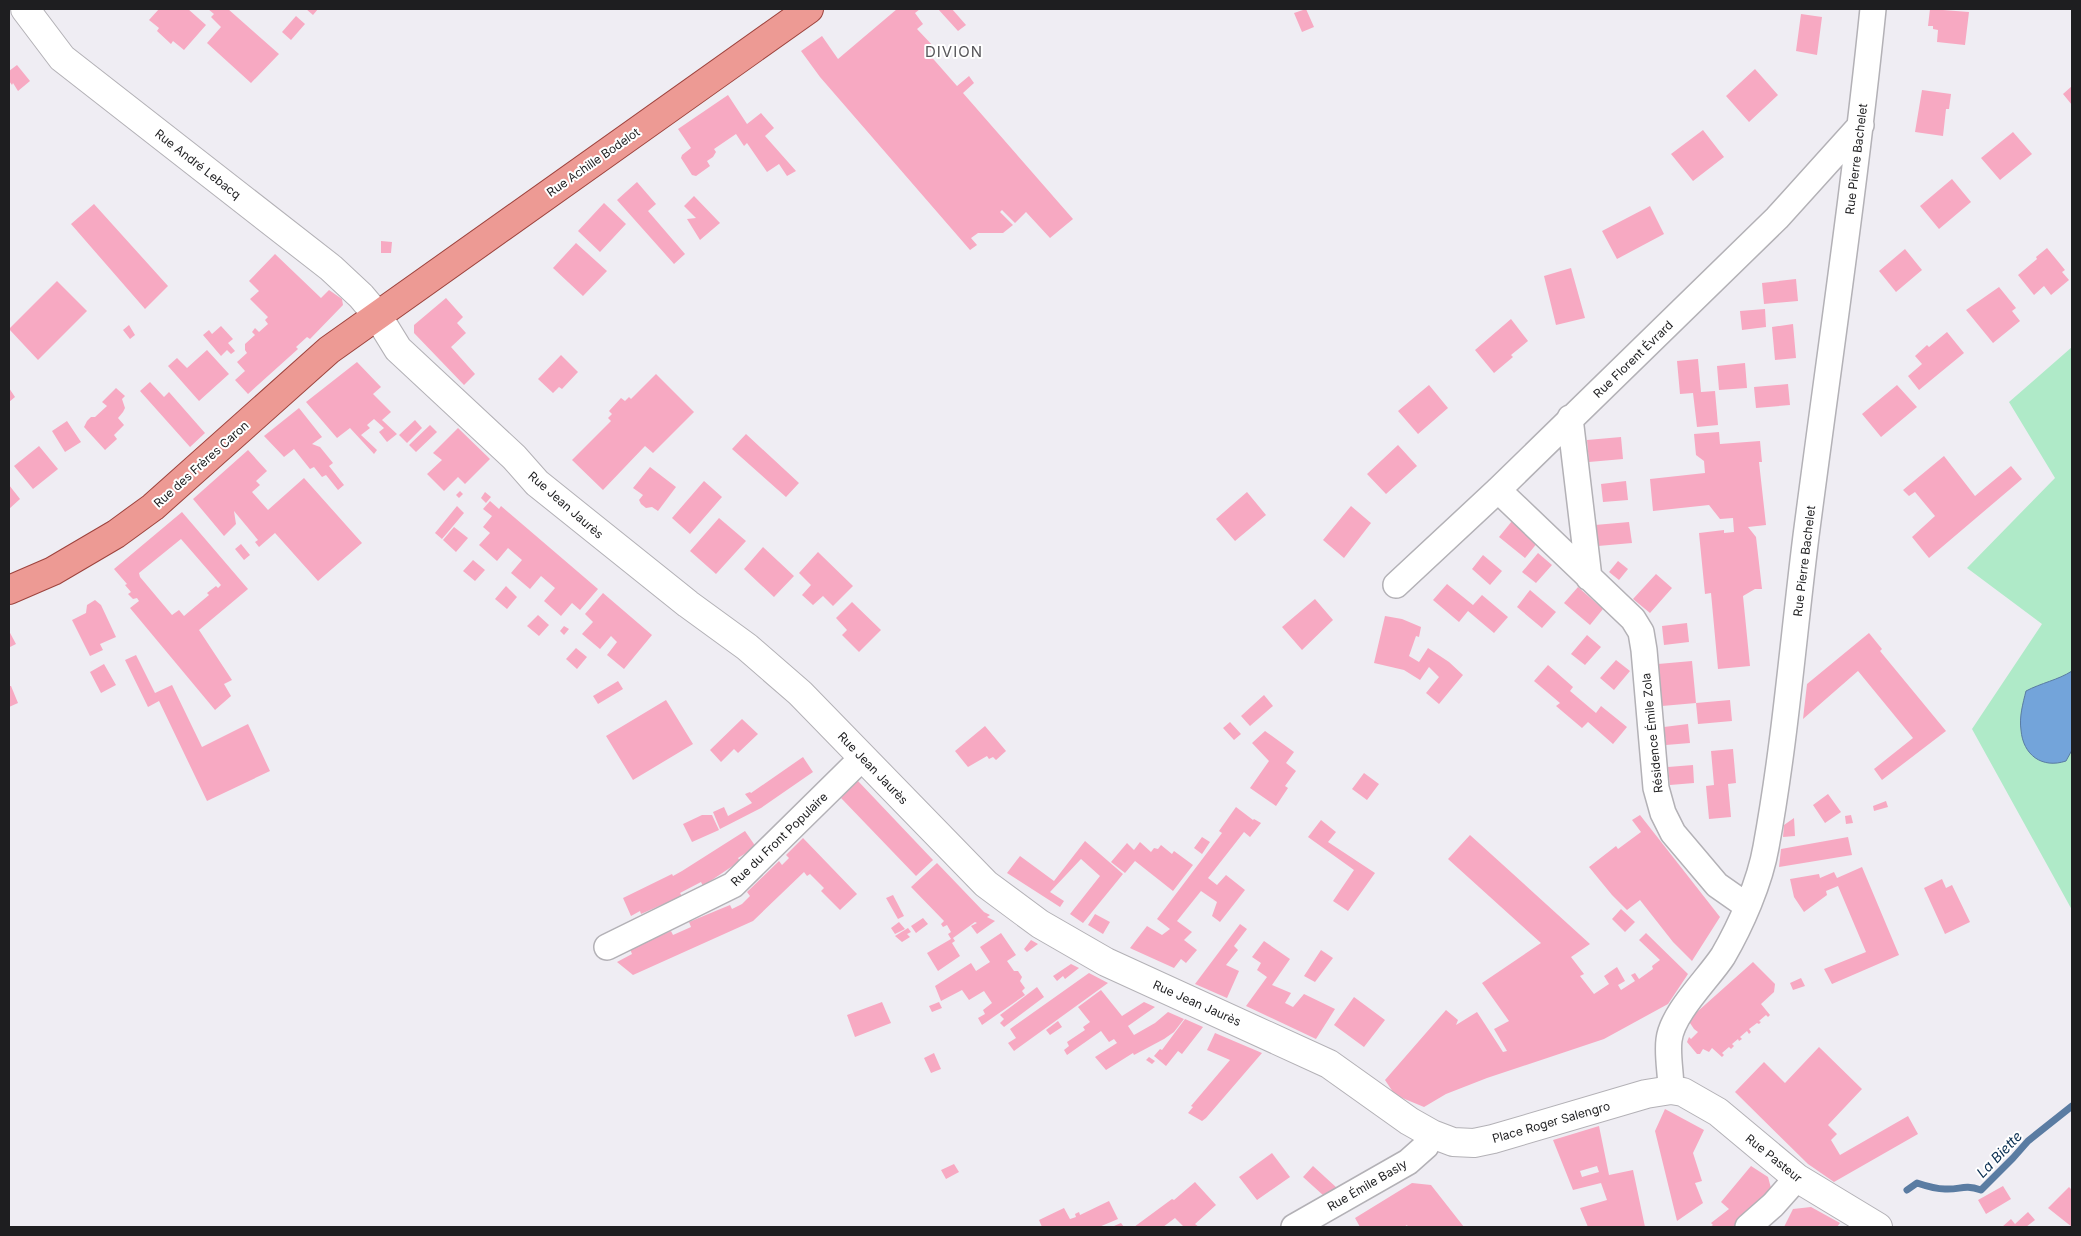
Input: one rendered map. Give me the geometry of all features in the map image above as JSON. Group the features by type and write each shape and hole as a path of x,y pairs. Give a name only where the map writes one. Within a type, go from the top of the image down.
{"main road":[{"name":"Rue André Lebacq","path":"25,9 62,58 331,268 362,296 376,315"},
{"name":"Rue Achille Bodelot","path":"376,315 809,9"},
{"name":"Rue des Frères Caron","path":"9,590 53,571 116,534 153,507 329,350 376,315"},
{"name":"Rue Jean Jaurès","path":"376,315 398,348 514,457 537,483 688,604 747,647 800,693 986,884 1040,924 1106,962 1329,1064 1409,1121 1432,1134"},
{"name":"Place Roger Salengro","path":"1432,1134 1453,1142 1474,1144 1646,1094 1671,1090"},
{"name":"Rue Pasteur","path":"1671,1090 1683,1092 1718,1112 1797,1178 1878,1227"}],"street":[{"name":"Rue Pierre Bachelet","path":"1671,1090 1669,1040 1674,1022 1722,956 1747,906 1766,850 1780,760 1806,538 1861,125 1873,9"},
{"name":"Rue Florent Évrard","path":"1396,585 1498,490 1777,218 1861,125"},
{"path":"1570,418 1588,578"},
{"name":"Résidence Émile Zola","path":"1498,490 1633,619 1641,632 1656,788 1663,813 1673,833 1717,885 1747,906"},
{"name":"Rue du Front Populaire","path":"607,947 733,885 862,758"},
{"name":"Rue Émile Basly","path":"1294,1227 1408,1162 1426,1146 1432,1134"},
{"path":"1748,1227 1773,1205 1797,1178"}],"green space":[{"path":"2072,347 2072,910 1972,729 2042,624 1967,568 2055,478 2009,402"}],"water":[{"path":"2072,671 2072,750 2066,761 2049,763 2042,761 2030,753 2023,739 2021,720 2026,691"}],"building":[{"path":"159,9 188,9 206,25 184,50 173,41 171,44 157,31 159,28 149,20"},
{"path":"208,9 228,9 279,54 251,83 207,43 221,27 211,17 214,14"},
{"path":"306,9 318,9 313,15"},
{"path":"897,9 920,9 915,13 923,24 917,29 934,47 928,53 957,86 969,76 974,83 963,93 1073,219 1050,238 1026,212 1015,223 1002,210 1000,212 1013,225 1003,233 978,233 971,238 977,245 970,250 820,77 801,51 822,36 838,59"},
{"path":"938,9 952,9 966,25 958,31"},
{"path":"1306,9 1314,27 1302,32 1294,13"},
{"path":"1930,9 1969,12 1965,45 1937,42 1938,30 1933,29 1933,26 1928,26"},
{"path":"1801,14 1822,17 1817,55 1796,51"},
{"path":"296,16 305,24 291,40 282,32"},
{"path":"17,65 30,81 18,91 13,83 12,85 9,81 9,71"},
{"path":"1755,69 1778,95 1749,122 1726,96"},
{"path":"2072,86 2072,105 2063,94"},
{"path":"1922,90 1951,94 1949,109 1946,109 1943,136 1915,132"},
{"path":"728,95 747,124 761,113 774,128 765,136 796,171 787,176 779,164 767,172 747,143 744,146 736,134 714,149 716,152 707,161 710,166 696,176 692,175 681,158 691,148 678,129"},
{"path":"1703,130 1724,157 1693,181 1671,154"},
{"path":"2013,132 2032,154 2000,180 1981,158"},
{"path":"1952,179 1971,202 1939,229 1920,206"},
{"path":"637,182 656,204 648,211 685,254 674,264 617,200"},
{"path":"694,196 720,223 700,240 687,219 696,218 684,206"},
{"path":"604,203 626,224 600,252 578,231"},
{"path":"94,204 168,286 145,309 71,224"},
{"path":"1650,206 1664,234 1617,259 1602,231"},
{"path":"381,241 392,242 391,253 381,253"},
{"path":"576,243 607,271 583,296 553,268"},
{"path":"2047,248 2065,270 2062,272 2069,280 2051,295 2044,286 2034,295 2018,275"},
{"path":"1905,249 1922,270 1896,292 1879,271"},
{"path":"275,254 321,298 329,290 342,299 343,305 310,339 307,337 296,347 298,349 248,394 235,380 245,371 237,362 247,353 245,344 255,335 252,332 255,328 259,332 268,324 265,320 268,317 250,299 259,291 249,281"},
{"path":"1571,268 1585,318 1556,325 1544,276"},
{"path":"1796,279 1798,301 1764,304 1762,283"},
{"path":"57,281 87,311 38,360 9,329"},
{"path":"1999,287 2016,308 2012,311 2020,321 1993,343 1966,310"},
{"path":"446,298 463,317 457,323 466,333 451,347 475,374 464,385 414,333 414,325"},
{"path":"1765,309 1766,327 1742,330 1740,311"},
{"path":"1511,319 1528,341 1494,373 1475,350"},
{"path":"1793,324 1796,358 1775,360 1772,327"},
{"path":"129,325 135,335 130,339 123,330"},
{"path":"221,326 233,339 228,343 235,351 231,354 227,350 221,356 203,335 209,330 212,334"},
{"path":"1947,332 1964,353 1919,390 1908,376 1922,364 1915,356 1927,345 1929,347"},
{"path":"207,350 229,374 199,401 168,366 177,358 187,368"},
{"path":"561,355 578,372 562,389 559,387 553,393 538,379"},
{"path":"1698,359 1701,392 1715,391 1718,425 1697,427 1693,393 1680,394 1677,361"},
{"path":"357,362 381,387 373,394 391,412 382,420 397,434 387,442 379,432 384,428 374,419 367,425 370,428 361,435 377,450 374,454 350,428 337,438 306,402"},
{"path":"1745,363 1747,388 1719,390 1717,366"},
{"path":"656,374 694,412 653,453 645,446 603,490 572,460 611,421 608,418 612,414 609,411 621,398 625,401 629,397 631,399"},
{"path":"150,382 164,397 169,392 205,433 190,447 140,391"},
{"path":"1788,384 1790,405 1756,408 1754,387"},
{"path":"1429,385 1448,408 1418,434 1398,411"},
{"path":"1897,385 1917,407 1881,437 1862,414"},
{"path":"9,388 15,397 9,402"},
{"path":"116,388 125,396 122,399 125,408 118,418 124,425 114,435 117,439 105,450 84,427 91,417 95,417 107,406 102,402"},
{"path":"299,408 322,437 312,444 320,447 333,463 329,466 344,485 338,490 326,475 322,477 314,467 310,469 294,449 284,457 264,436"},
{"path":"415,420 422,428 407,443 399,435"},
{"path":"67,421 81,442 65,452 52,431"},
{"path":"430,425 437,432 416,452 409,445"},
{"path":"458,428 490,459 465,484 458,477 444,491 427,474 442,460 433,453"},
{"path":"1719,432 1720,444 1760,441 1762,462 1759,462 1766,525 1748,527 1756,537 1762,589 1755,589 1743,596 1750,666 1718,669 1711,593 1705,594 1699,533 1724,530 1724,533 1734,532 1733,518 1720,519 1709,505 1653,511 1650,479 1705,473 1704,461 1696,455 1694,434"},
{"path":"746,434 799,483 786,497 732,449"},
{"path":"1621,437 1623,459 1589,462 1587,440"},
{"path":"1398,445 1417,466 1386,494 1367,474"},
{"path":"39,446 58,469 33,489 14,466"},
{"path":"248,450 267,471 256,481 260,485 252,492 268,510 304,478 362,543 318,581 275,533 259,547 255,542 258,540 234,511 236,524 224,536 193,499"},
{"path":"1944,456 1975,496 2011,466 2022,479 1929,558 1912,537 1935,516 1915,492 1909,496 1903,490"},
{"path":"650,467 676,487 658,511 652,507 646,508 641,504 639,500 643,495 633,488"},
{"path":"704,481 722,497 690,534 672,518"},
{"path":"1626,481 1628,500 1603,502 1601,484"},
{"path":"9,485 20,499 9,509"},
{"path":"460,491 463,494 459,498 456,495"},
{"path":"485,492 491,497 486,503 481,498"},
{"path":"1247,492 1266,515 1235,541 1216,519"},
{"path":"490,501 499,509 501,506 598,589 580,610 572,603 561,616 544,601 555,588 541,576 530,589 511,573 522,560 508,548 497,561 479,545 490,533 483,527 492,516 483,509"},
{"path":"457,506 464,513 442,539 435,533"},
{"path":"1351,506 1371,523 1344,558 1323,540"},
{"path":"182,512 248,589 199,630 232,680 224,684 231,696 215,710 130,608 139,601 137,598 133,599 128,594 131,592 125,585 127,584 114,569","holes":["181,539 221,585 218,588 216,586 207,593 209,595 184,616 179,610 172,615 140,577 139,573"]},
{"path":"719,518 746,541 716,574 690,551"},
{"path":"1512,521 1538,542 1525,558 1499,537"},
{"path":"1629,522 1632,543 1598,546 1595,525"},
{"path":"454,527 468,538 456,552 443,540"},
{"path":"241,544 250,555 244,560 235,549"},
{"path":"763,547 794,576 774,597 744,569"},
{"path":"818,552 853,586 833,606 823,596 813,605 802,595 811,585 799,573"},
{"path":"1538,553 1552,565 1536,583 1522,572"},
{"path":"1483,555 1502,571 1490,585 1472,569"},
{"path":"473,560 485,570 475,581 463,571"},
{"path":"1618,561 1628,569 1619,580 1609,572"},
{"path":"1656,574 1672,588 1650,613 1633,599"},
{"path":"1447,584 1473,605 1482,595 1508,617 1494,633 1468,611 1459,622 1433,600"},
{"path":"506,586 517,597 507,609 495,599"},
{"path":"1578,587 1603,609 1590,625 1564,603"},
{"path":"1530,590 1556,612 1542,628 1517,607"},
{"path":"603,593 652,635 624,669 607,655 617,642 611,636 600,649 582,634 593,622 585,614"},
{"path":"1315,599 1333,620 1302,650 1282,627"},
{"path":"95,600 101,605 116,637 100,644 103,650 90,656 72,620 86,613 87,605"},
{"path":"852,602 881,630 859,652 842,635 847,630 836,618"},
{"path":"538,615 549,625 539,636 527,626"},
{"path":"1385,616 1402,619 1421,627 1419,637 1416,636 1409,656 1419,662 1428,648 1449,662 1463,675 1439,704 1426,693 1439,677 1429,667 1420,680 1404,670 1374,663"},
{"path":"1687,623 1689,642 1664,645 1662,626"},
{"path":"564,626 569,629 564,635 560,631"},
{"path":"9,631 16,644 10,647 9,644"},
{"path":"1869,633 1882,649 1880,651 1946,731 1882,780 1874,769 1913,738 1858,671 1803,719 1807,684"},
{"path":"1587,635 1601,647 1585,665 1571,654"},
{"path":"576,648 587,657 577,669 566,659"},
{"path":"136,655 155,693 172,685 202,747 248,724 270,771 207,801 159,701 148,707 125,660"},
{"path":"1616,660 1630,671 1614,690 1600,678"},
{"path":"1692,661 1696,703 1662,706 1658,664"},
{"path":"104,664 116,685 101,693 90,672"},
{"path":"1548,665 1573,687 1570,691 1596,713 1601,706 1627,727 1613,744 1588,722 1582,728 1556,706 1560,703 1534,681"},
{"path":"618,681 623,689 598,704 593,696"},
{"path":"9,686 11,686 18,703 9,707"},
{"path":"1264,695 1273,706 1250,726 1241,716"},
{"path":"666,700 693,744 633,780 606,736"},
{"path":"1730,700 1732,721 1698,724 1696,703"},
{"path":"742,719 758,734 738,753 734,749 721,762 710,750"},
{"path":"1230,722 1241,734 1234,740 1223,728"},
{"path":"1688,724 1690,743 1666,745 1664,727"},
{"path":"985,726 1006,751 996,760 993,757 989,759 987,756 968,767 955,751"},
{"path":"1265,731 1294,752 1286,763 1296,771 1285,786 1288,788 1276,806 1250,788 1269,761 1252,743"},
{"path":"1733,749 1736,783 1728,784 1731,817 1709,819 1706,786 1714,785 1711,751"},
{"path":"803,757 813,772 761,808 720,829 713,812 724,807 728,816 752,803 745,794 751,793"},
{"path":"1693,765 1694,783 1670,785 1668,767"},
{"path":"1364,773 1379,784 1367,800 1352,789"},
{"path":"858,781 933,860 916,876 841,798"},
{"path":"1828,794 1841,812 1825,823 1813,805"},
{"path":"1886,801 1888,807 1874,811 1873,806"},
{"path":"1236,807 1253,820 1261,823 1250,837 1244,832 1208,878 1217,885 1226,875 1245,890 1220,922 1212,916 1217,902 1201,891 1177,921 1192,932 1184,940 1197,950 1186,963 1181,959 1174,968 1130,948 1147,926 1162,935 1170,929 1157,919 1222,833 1219,831"},
{"path":"702,815 712,815 719,830 692,842 683,824"},
{"path":"1640,815 1720,917 1692,961 1673,942 1640,900 1627,910 1589,867 1616,846 1618,849 1641,832 1632,820"},
{"path":"1851,815 1853,823 1846,824 1845,816"},
{"path":"1794,818 1795,836 1783,837 1784,825"},
{"path":"1321,820 1336,832 1328,842 1375,873 1348,911 1333,901 1354,870 1308,837"},
{"path":"745,831 756,847 738,858 740,861 703,886 701,882 680,893 682,896 641,914 640,911 631,916 623,898 672,874 673,876"},
{"path":"1470,835 1590,944 1571,957 1584,974 1580,976 1594,994 1609,984 1604,976 1617,967 1625,981 1618,985 1621,990 1635,981 1631,975 1635,973 1639,979 1653,969 1652,966 1660,960 1639,940 1646,933 1688,974 1668,1004 1604,1039 1487,1078 1446,1094 1424,1107 1395,1095 1385,1080 1446,1010 1458,1020 1456,1025 1477,1012 1503,1052 1507,1051 1494,1029 1509,1021 1482,983 1541,943 1448,859"},
{"path":"1202,837 1210,842 1202,854 1194,848"},
{"path":"1848,837 1852,855 1779,867 1781,849"},
{"path":"803,838 857,894 840,910 821,891 824,888 810,874 807,876 804,872 753,921 633,975 617,962 632,954 630,949 671,931 673,935 691,927 689,922 730,905 732,909 742,904 750,896 747,892 779,861 782,865 789,858 786,855"},
{"path":"1085,841 1123,874 1083,923 1070,914 1100,876 1081,859 1050,892 1064,901 1060,907 1007,873 1020,856 1054,881"},
{"path":"1140,842 1151,852 1154,848 1158,849 1161,845 1172,854 1174,851 1193,865 1173,891 1135,861 1125,873 1111,862 1127,843 1134,850"},
{"path":"937,863 984,912 990,915 987,917 995,921 977,934 971,926 977,923 975,922 953,938 955,941 952,943 960,956 938,971 927,953 951,939 948,934 951,932 947,925 943,927 941,924 944,921 911,887"},
{"path":"1862,867 1899,955 1832,984 1824,969 1866,952 1838,886 1826,891 1827,895 1804,912 1794,897 1790,879 1819,874 1820,878 1834,872 1837,878"},
{"path":"1942,879 1946,888 1952,885 1970,922 1945,934 1924,888"},
{"path":"893,895 904,916 898,919 886,898"},
{"path":"1621,909 1635,922 1625,932 1612,919"},
{"path":"1095,914 1110,922 1103,934 1088,925"},
{"path":"923,918 928,924 916,933 911,926"},
{"path":"899,922 905,929 895,934 891,928"},
{"path":"1240,924 1247,929 1234,946 1238,950 1226,965 1239,971 1227,998 1195,984"},
{"path":"908,928 911,932 907,934 910,937 902,942 895,936"},
{"path":"1001,933 1016,955 1007,961 1014,971 1018,971 1022,977 1020,981 1025,988 1022,991 1025,995 982,1025 978,1018 985,1014 983,1010 992,1003 984,991 969,1000 962,990 941,1001 935,986 971,963 976,971 990,962 980,947"},
{"path":"1031,940 1038,944 1027,952 1024,949"},
{"path":"1264,941 1290,959 1272,985 1291,993 1285,1003 1293,1007 1304,994 1335,1009 1316,1039 1246,1006 1267,977 1257,970 1261,963 1252,957"},
{"path":"1321,950 1333,958 1315,982 1304,976"},
{"path":"1753,962 1775,984 1774,992 1761,1004 1770,1015 1768,1017 1766,1015 1759,1021 1761,1022 1759,1024 1757,1023 1749,1029 1751,1032 1749,1034 1747,1031 1740,1037 1742,1039 1739,1041 1738,1039 1732,1044 1734,1046 1731,1049 1729,1047 1722,1053 1724,1055 1722,1057 1712,1048 1709,1052 1703,1049 1700,1054 1697,1054 1687,1042 1689,1037 1691,1039 1698,1032 1688,1020"},
{"path":"1071,964 1079,968 1065,979 1063,976 1057,981 1053,976"},
{"path":"1089,973 1108,983 1014,1051 1008,1043 1016,1038 1010,1029"},
{"path":"1801,978 1805,986 1793,990 1790,983"},
{"path":"1037,987 1044,997 1004,1027 1000,1023 1004,1019 1000,1015"},
{"path":"1101,990 1122,1016 1144,1002 1155,1007 1128,1026 1134,1035 1155,1023 1168,1012 1184,1019 1174,1032 1164,1039 1134,1055 1133,1053 1106,1070 1095,1057 1117,1043 1114,1039 1109,1042 1101,1031 1067,1055 1064,1050 1069,1046 1067,1042 1085,1030 1083,1027 1090,1022 1078,1007"},
{"path":"1354,997 1385,1020 1364,1047 1334,1025"},
{"path":"882,1002 891,1023 855,1037 847,1015"},
{"path":"939,1002 942,1008 932,1012 929,1006"},
{"path":"1185,1019 1203,1027 1182,1054 1178,1051 1166,1066 1154,1056 1160,1049 1162,1050"},
{"path":"1058,1021 1062,1027 1050,1035 1046,1030"},
{"path":"1215,1033 1262,1053 1202,1121 1188,1113 1193,1107 1191,1106 1230,1060 1207,1050"},
{"path":"1819,1047 1862,1089 1828,1125 1837,1134 1831,1140 1840,1155 1908,1116 1918,1134 1834,1182 1808,1164 1735,1092 1764,1062 1785,1083"},
{"path":"934,1053 941,1069 931,1073 924,1058"},
{"path":"1149,1057 1155,1061 1152,1064 1146,1060"},
{"path":"1665,1109 1704,1130 1693,1153 1702,1181 1695,1183 1703,1203 1677,1221 1655,1131"},
{"path":"1599,1126 1609,1175 1633,1170 1645,1227 1588,1227 1580,1208 1607,1200 1601,1183 1573,1190 1553,1140","holes":["1597,1166 1599,1172 1582,1177 1580,1171"]},
{"path":"1272,1153 1290,1177 1257,1200 1239,1177"},
{"path":"954,1164 959,1172 946,1179 941,1170"},
{"path":"1313,1166 1337,1188 1324,1196 1303,1177"},
{"path":"1751,1166 1768,1177 1771,1188 1734,1227 1710,1227 1713,1225 1711,1223 1729,1209 1721,1202"},
{"path":"1195,1182 1216,1205 1195,1224 1199,1227 1184,1227 1175,1218 1163,1227 1134,1227 1172,1199 1174,1200"},
{"path":"1412,1183 1431,1185 1464,1227 1408,1227 1407,1225 1404,1227 1360,1227 1355,1218"},
{"path":"2003,1186 2011,1199 1986,1214 1978,1200"},
{"path":"2069,1187 2072,1190 2072,1227 2048,1208"},
{"path":"1109,1201 1118,1219 1099,1227 1042,1227 1039,1220 1064,1208 1070,1219 1076,1217 1075,1214 1079,1212 1080,1215"},
{"path":"1811,1207 1840,1223 1837,1227 1784,1227 1793,1209"},
{"path":"2028,1212 2035,1220 2026,1227 2002,1227 2011,1219 2015,1224"},
{"path":"1121,1223 1124,1227 1114,1226"}],"waterway":[{"name":"La Biette","path":"1907,1190 1917,1183 1938,1188 1970,1187 1981,1190 2028,1141 2072,1106"}],"district":[{"name":"DIVION","path":"954,51"}]}
